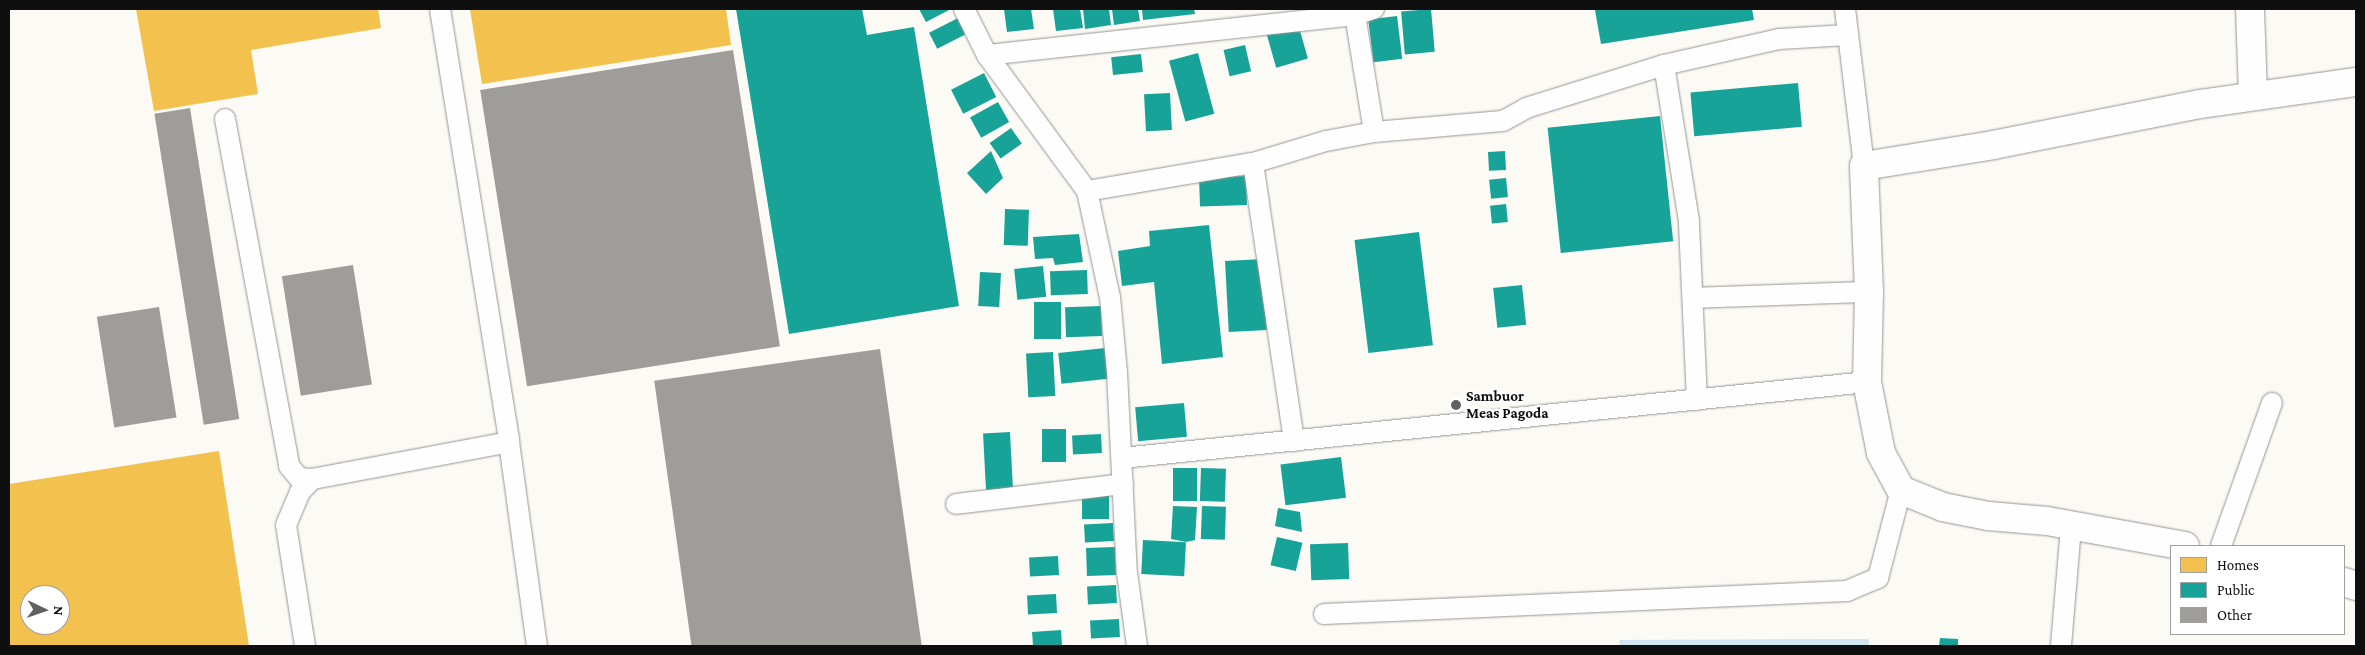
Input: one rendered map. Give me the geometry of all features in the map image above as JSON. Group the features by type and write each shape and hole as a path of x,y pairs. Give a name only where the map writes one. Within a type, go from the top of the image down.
{"street":[{"path":"2250,9 2253,95"},
{"path":"2179,545 2071,526 1943,507 1901,490 1881,453 1866,382 1869,292 1864,166 1993,145 2253,95 2356,82"}],"lane":[{"path":"440,9 509,442 537,646"},
{"path":"964,9 987,55 1087,191 1110,297 1122,458 1127,573 1137,646"},
{"path":"1844,9 1864,166"},
{"path":"987,55 1365,12 1374,132"},
{"path":"1087,191 1253,163 1326,141 1374,132 1503,121 1526,108 1664,65 1779,39 1848,35"},
{"path":"1664,65 1689,221 1697,400"},
{"path":"225,119 289,466 299,478 312,479 509,442"},
{"path":"1253,163 1294,441"},
{"path":"1692,298 1869,292"},
{"path":"1122,458 1866,382"},
{"path":"2221,545 2272,403"},
{"path":"305,646 286,525 300,492 312,479"},
{"path":"956,504 1123,484"},
{"path":"1324,614 1847,591 1878,578 1901,490"},
{"path":"2061,646 2071,526"}],"water":[{"path":"1869,639 1869,646 1620,646 1619,640"}],"building: Homes":[{"path":"136,9 378,9 381,28 251,50 258,94 154,111"},
{"path":"470,9 726,9 731,45 482,84"},
{"path":"219,451 249,646 9,646 9,484"}],"building: Public":[{"path":"736,9 862,9 867,35 914,27 959,306 789,334"},
{"path":"919,9 951,9 926,22"},
{"path":"1004,9 1031,9 1034,29 1007,32"},
{"path":"1053,9 1080,9 1083,28 1056,31"},
{"path":"1083,9 1109,9 1111,25 1085,29"},
{"path":"1112,9 1138,9 1140,21 1114,25"},
{"path":"1142,9 1194,9 1195,14 1143,20"},
{"path":"1431,9 1435,52 1405,54 1401,12"},
{"path":"1752,9 1754,20 1601,44 1595,10"},
{"path":"962,16 970,32 937,49 929,33"},
{"path":"1397,16 1402,59 1373,62 1368,20"},
{"path":"1298,24 1308,59 1276,68 1266,33"},
{"path":"1245,45 1251,71 1230,76 1224,50"},
{"path":"1198,53 1214,114 1185,122 1169,61"},
{"path":"1141,54 1143,72 1113,75 1111,57"},
{"path":"984,73 996,97 963,114 951,90"},
{"path":"1798,83 1802,127 1694,136 1690,92"},
{"path":"1170,93 1172,130 1146,131 1144,94"},
{"path":"998,102 1009,122 981,138 970,118"},
{"path":"1660,116 1673,241 1561,253 1548,128"},
{"path":"1011,128 1022,144 1001,158 990,143"},
{"path":"991,151 1003,178 986,194 967,173"},
{"path":"1505,151 1506,170 1489,171 1488,152"},
{"path":"1246,176 1247,205 1200,207 1199,178"},
{"path":"1506,178 1508,197 1491,199 1489,180"},
{"path":"1506,204 1508,222 1492,224 1490,206"},
{"path":"1005,209 1029,210 1028,246 1004,245"},
{"path":"1209,225 1223,357 1162,364 1154,282 1122,286 1118,251 1150,246 1149,231"},
{"path":"1419,232 1433,345 1368,353 1354,240"},
{"path":"1079,234 1083,262 1055,265 1053,258 1035,259 1033,237"},
{"path":"1263,259 1267,330 1229,332 1225,261"},
{"path":"1043,266 1046,297 1017,300 1014,269"},
{"path":"1087,270 1088,294 1051,295 1050,271"},
{"path":"980,272 1001,273 999,307 978,306"},
{"path":"1522,285 1526,325 1497,328 1493,288"},
{"path":"1034,302 1061,302 1061,339 1034,339"},
{"path":"1101,306 1102,336 1066,337 1065,307"},
{"path":"1105,348 1108,379 1061,384 1058,353"},
{"path":"1053,352 1055,396 1028,397 1026,353"},
{"path":"1184,403 1187,437 1138,441 1135,407"},
{"path":"1042,429 1066,429 1066,462 1042,462"},
{"path":"1010,432 1013,489 986,490 983,433"},
{"path":"1101,434 1102,453 1073,454 1072,436"},
{"path":"1341,457 1346,498 1285,505 1280,464"},
{"path":"1173,468 1197,468 1197,501 1173,501"},
{"path":"1201,468 1226,469 1225,502 1200,501"},
{"path":"1082,494 1109,494 1109,519 1082,519"},
{"path":"1173,506 1197,507 1195,540 1186,542 1171,539"},
{"path":"1202,506 1226,507 1225,540 1201,539"},
{"path":"1278,508 1300,512 1302,532 1275,526"},
{"path":"1113,523 1114,541 1085,542 1084,525"},
{"path":"1277,537 1302,543 1296,571 1270,565"},
{"path":"1143,540 1186,542 1184,576 1141,574"},
{"path":"1348,543 1349,579 1311,580 1310,544"},
{"path":"1115,547 1116,575 1087,576 1086,548"},
{"path":"1058,556 1059,575 1030,576 1029,558"},
{"path":"1116,585 1117,603 1088,604 1087,587"},
{"path":"1056,594 1057,613 1028,614 1027,596"},
{"path":"1119,619 1120,637 1091,638 1090,621"},
{"path":"1061,630 1062,646 1033,646 1032,632"},
{"path":"1940,638 1958,639 1958,646 1939,646"}],"building: Other":[{"path":"733,50 780,346 527,386 480,90"},
{"path":"190,108 239,419 204,425 154,114"},
{"path":"353,265 372,385 301,396 282,276"},
{"path":"159,307 177,418 114,427 97,317"},
{"path":"880,349 922,646 691,646 654,381"}],"place":[{"name":"Sambuor Meas Pagoda","path":"1456,405"}]}
